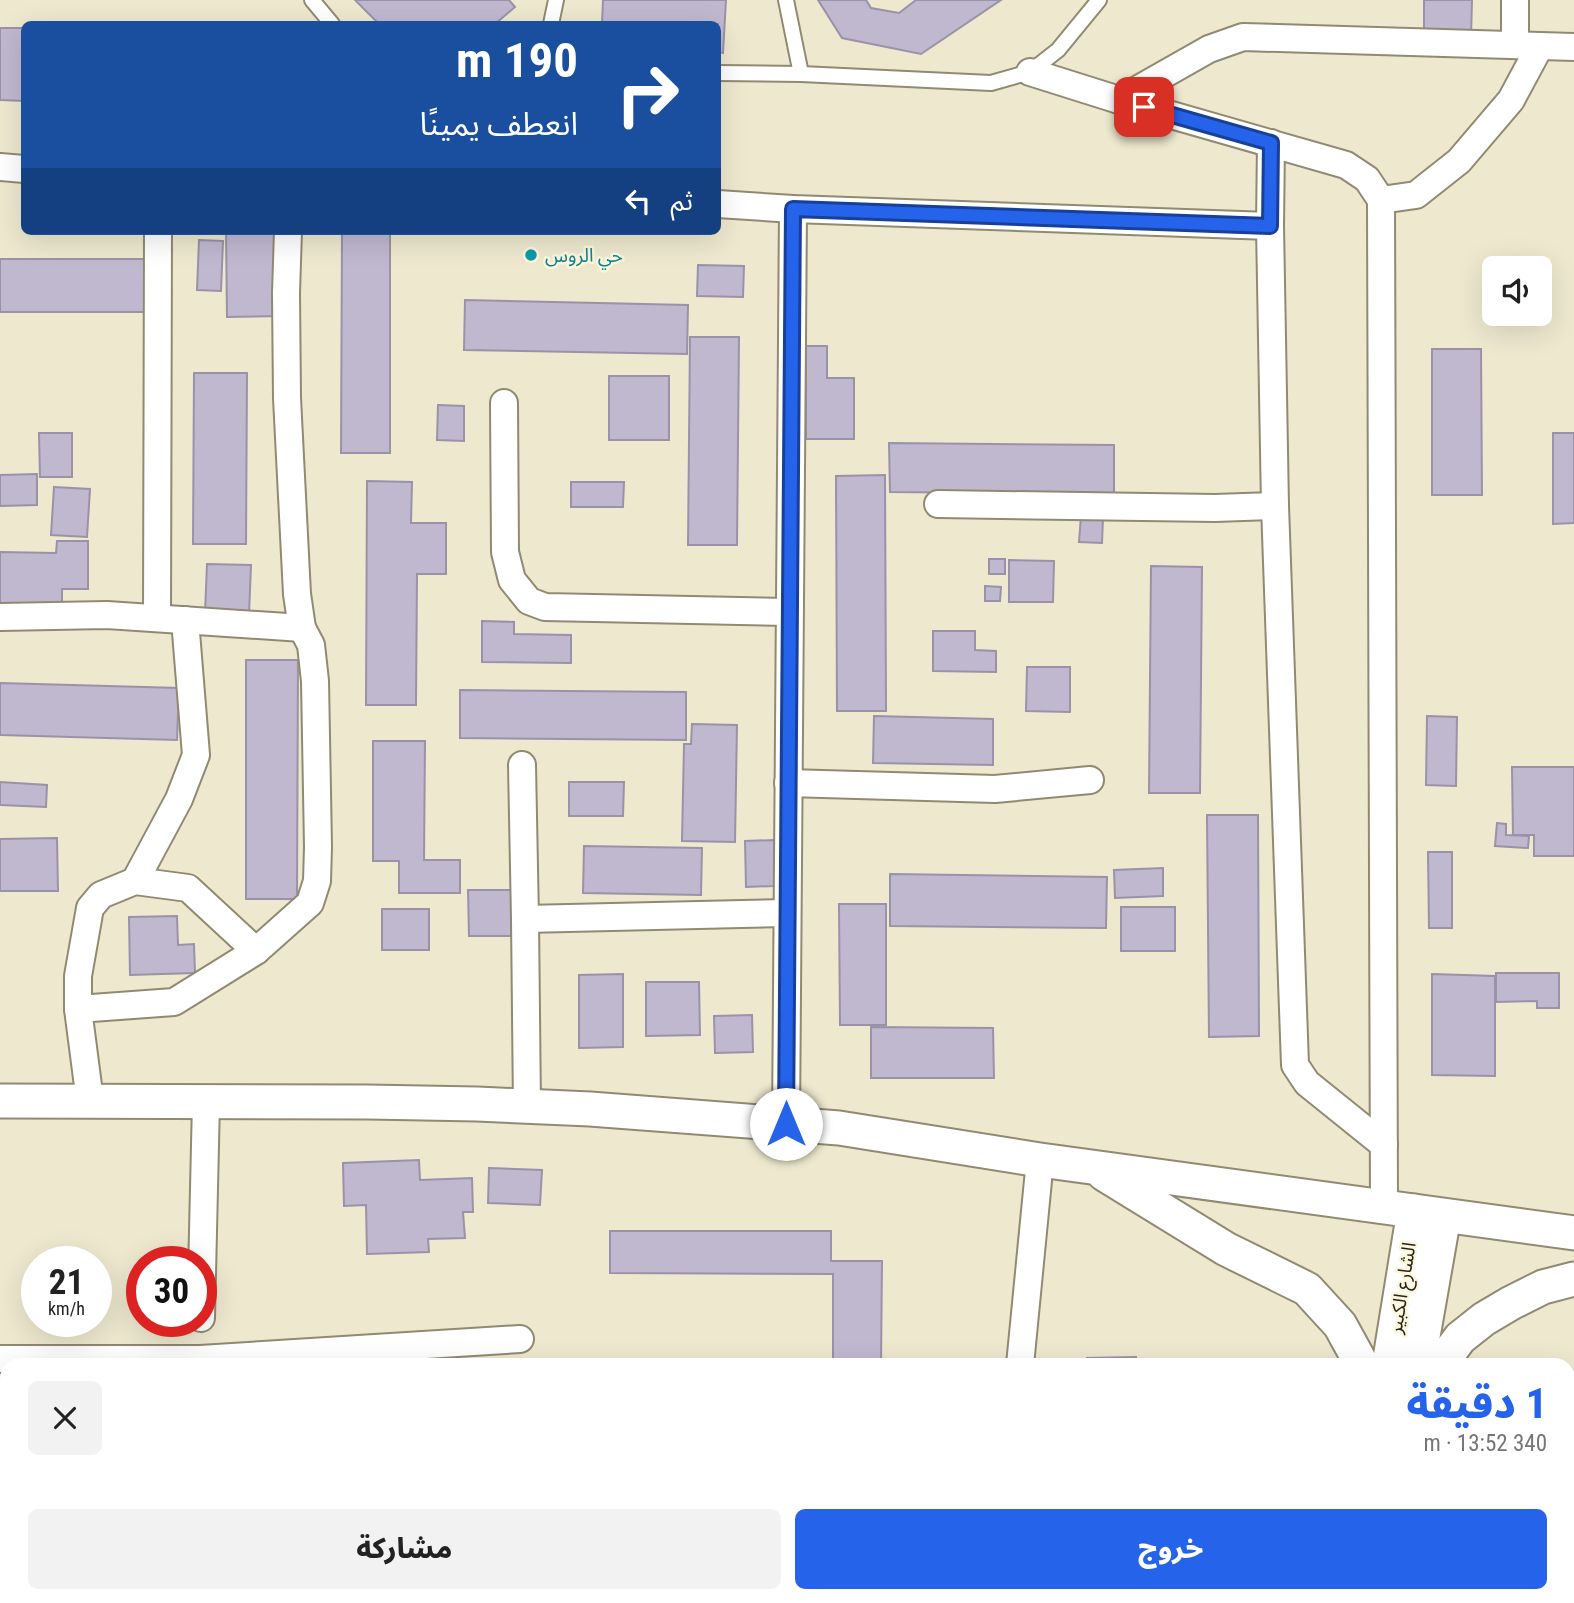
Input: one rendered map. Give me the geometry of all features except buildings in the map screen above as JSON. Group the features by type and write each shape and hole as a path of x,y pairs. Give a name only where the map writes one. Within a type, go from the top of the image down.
{"street":[{"path":"1381,200 1416,195 1460,162 1511,100 1528,45 1515,0"},
{"path":"1119,100 1209,48 1243,37 1574,47"},
{"path":"1030,72 1346,165 1367,179 1381,200 1384,1145 1414,1211"},
{"path":"1271,143 1275,506 1295,1065 1307,1083 1384,1145"},
{"path":"0,167 21,169"},
{"path":"721,204 1270,226"},
{"path":"786,1124 793,209"},
{"path":"158,235 158,618"},
{"path":"78,1009 174,1002 256,951 310,903 317,881 315,681 311,645 302,628 298,594 287,398 288,235"},
{"path":"504,403 505,552 512,580 529,601 545,607 788,612"},
{"path":"938,504 1215,508 1275,506"},
{"path":"0,617 107,615 302,628"},
{"path":"135,881 179,799 196,755 185,620"},
{"path":"522,765 527,1107"},
{"path":"788,783 995,789 1090,780"},
{"path":"90,1101 78,1009 78,976 90,908 101,895 135,881 188,888 256,951"},
{"path":"525,919 787,913"},
{"path":"0,1101 477,1104 590,1109 839,1128 1040,1160 1574,1233"},
{"path":"203,1246 206,1102"},
{"path":"1021,1358 1040,1160"},
{"path":"1093,1167 1226,1249 1307,1289 1340,1325 1358,1358"},
{"name":"الشارع الكبير","path":"1390,1358 1414,1211"},
{"name":"الشارع الكبير","path":"1414,1211 1418,1358"},
{"path":"1445,1358 1460,1338 1484,1319 1543,1287 1574,1279"},
{"path":"200,1358 201,1337"},
{"path":"256,1358 520,1339"}],"lane":[{"path":"312,0 330,21"},
{"path":"552,21 556,0"},
{"path":"786,0 801,74"},
{"path":"721,73 991,83 1030,72 1058,50 1100,0"}],"place":[{"name":"حي الروس","path":"531,255"}],"route":[{"path":"786,1124 793,209 1270,226 1271,143 1144,107"}]}
